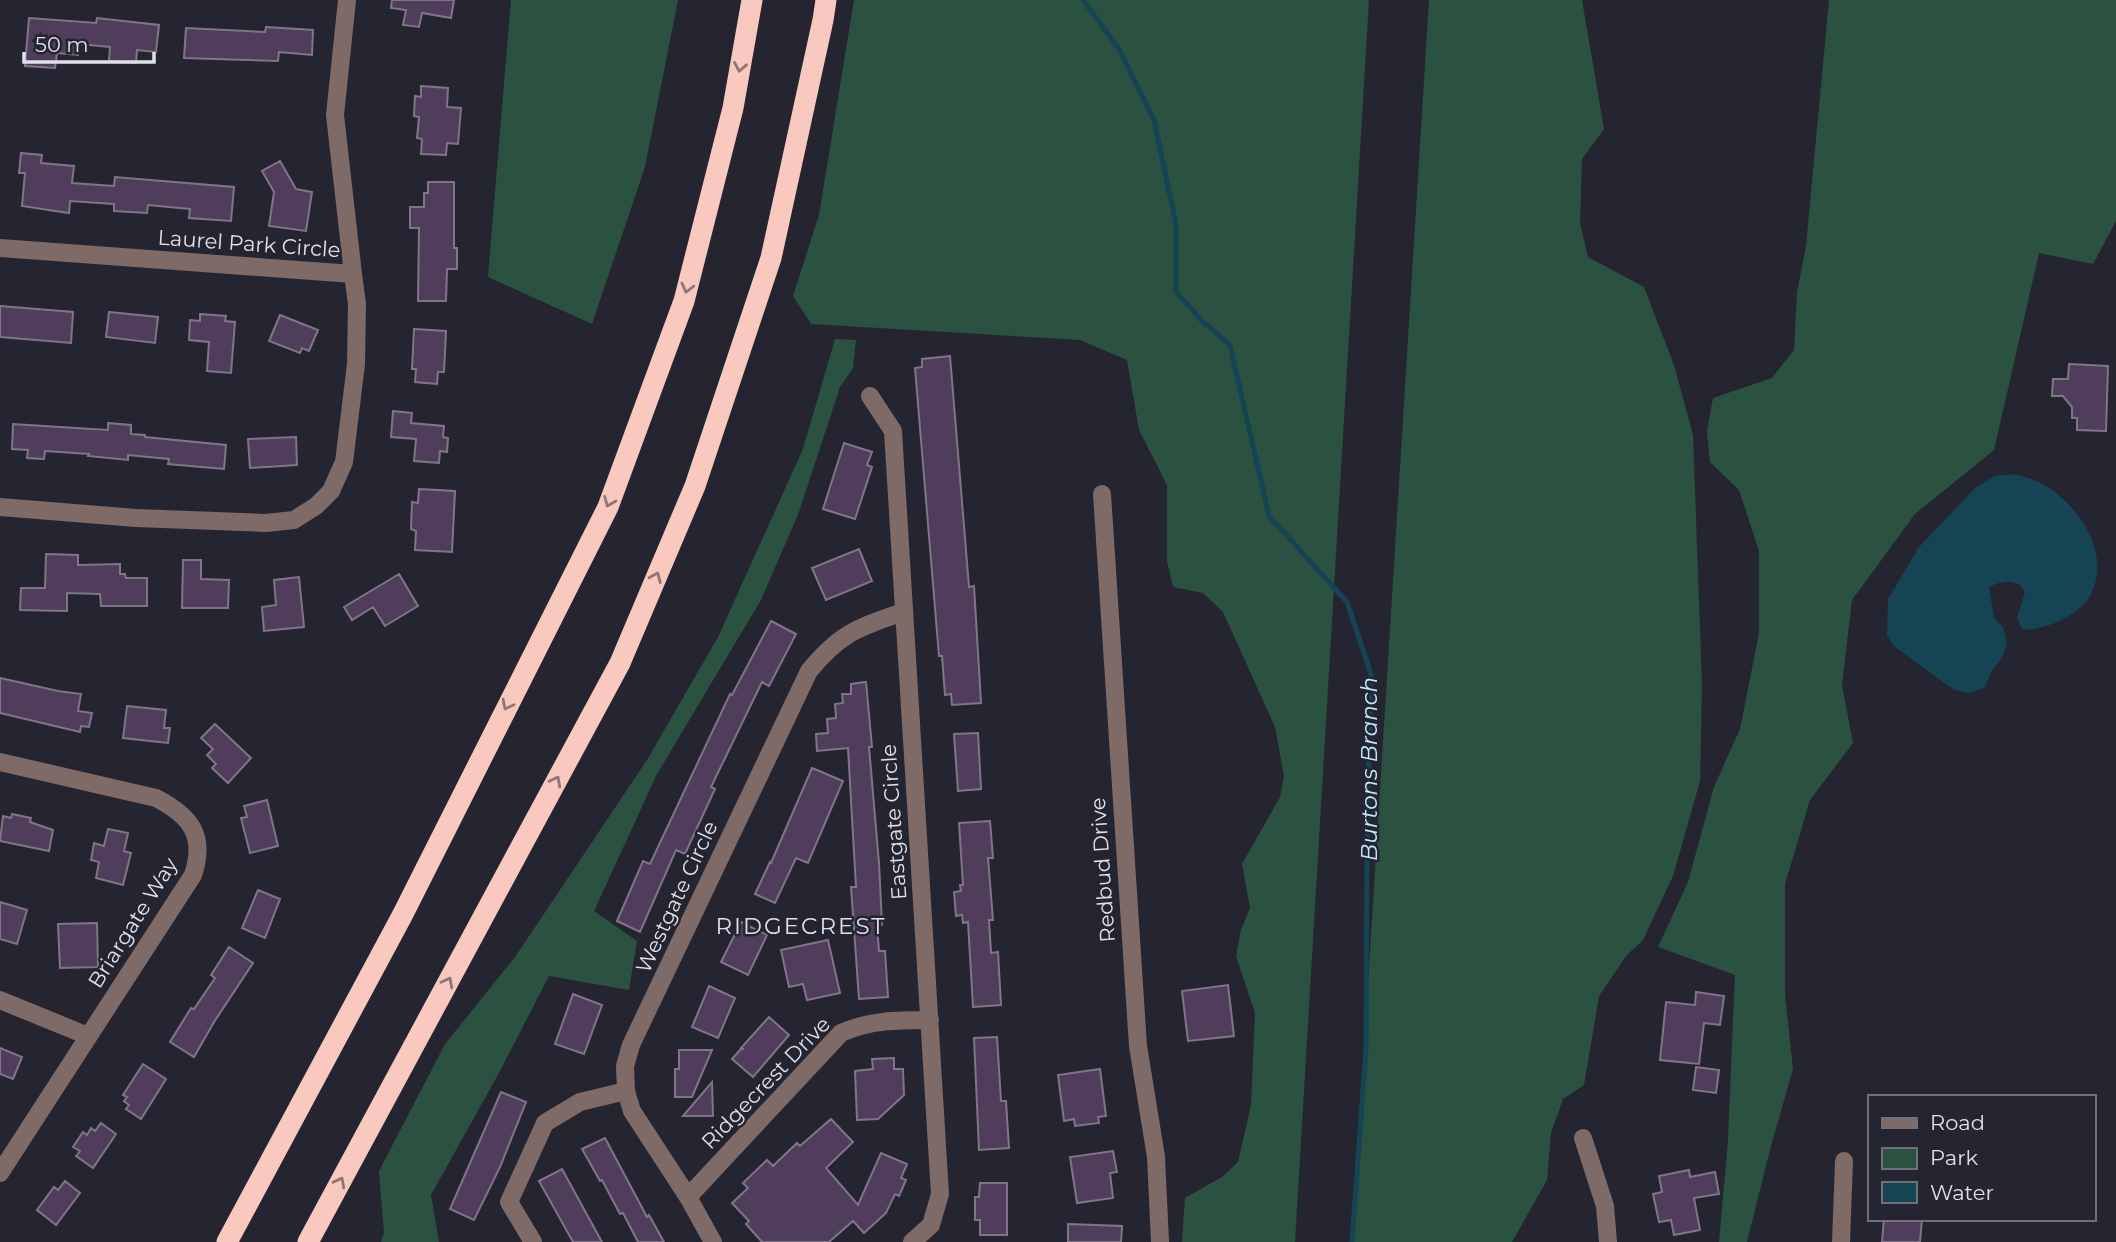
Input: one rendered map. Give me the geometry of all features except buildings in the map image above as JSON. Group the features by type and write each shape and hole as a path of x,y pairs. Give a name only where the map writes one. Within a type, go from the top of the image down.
{"highway":[{"path":"227,1242 403,914 608,507 684,302 733,108 752,0"},
{"path":"308,1242 620,663 695,486 771,258 826,0"}],"street":[{"path":"347,0 334,115 354,274"},
{"name":"Laurel Park Circle","path":"0,248 354,274 357,304 356,364 344,463 331,491 317,506 294,520 266,523 136,518 0,507"},
{"name":"Eastgate Circle","path":"870,396 893,431 940,1194 931,1225 912,1242"},
{"name":"Redbud Drive","path":"1102,495 1137,1033 1156,1157 1160,1242"},
{"name":"Westgate Circle","path":"713,1242 688,1197 632,1111 626,1091 625,1066 631,1045 809,671 826,650 852,630 903,612"},
{"name":"Briargate Way","path":"0,762 156,798 178,809 193,828 199,858 193,875 0,1173"},
{"path":"0,1000 88,1036"},
{"name":"Ridgecrest Drive","path":"688,1197 841,1033 859,1025 886,1020 930,1020"},
{"path":"533,1242 509,1202 545,1123 580,1102 626,1091"},
{"path":"1583,1138 1605,1206 1608,1242"},
{"path":"1841,1242 1844,1161"}],"green space":[{"path":"511,0 678,0 645,167 592,324 488,277"},
{"path":"854,0 1369,0 1295,1242 1182,1242 1185,1198 1222,1177 1238,1162 1251,1105 1255,1013 1236,956 1241,930 1250,908 1242,864 1280,797 1284,776 1275,727 1223,612 1203,593 1173,587 1167,561 1167,485 1139,430 1127,360 1080,340 811,324 793,296 819,215"},
{"path":"1429,0 1582,0 1604,129 1582,159 1580,223 1588,257 1644,287 1674,365 1693,435 1702,686 1700,781 1673,876 1643,940 1626,956 1599,996 1584,1085 1563,1099 1551,1133 1547,1180 1512,1242 1352,1242"},
{"path":"1829,0 2116,0 2116,221 2093,264 2039,253 1994,450 1915,514 1852,600 1842,685 1853,743 1810,800 1785,884 1785,995 1793,1069 1747,1242 1719,1242 1728,1140 1735,975 1658,947 1688,882 1714,787 1740,729 1759,633 1759,551 1739,490 1710,462 1707,431 1713,398 1772,378 1794,350 1797,292 1806,246"},
{"path":"835,339 856,340 853,368 840,387 799,512 761,600 657,774 594,911 637,941 629,990 549,976 431,1195 439,1242 381,1242 384,1233 379,1171 445,1044 515,957 647,760 718,637 803,449"}],"water":[{"path":"2016,474 2038,482 2056,493 2070,505 2081,520 2096,552 2094,586 2086,602 2065,618 2049,625 2023,630 2017,618 2025,592 2018,584 2009,581 1989,587 1994,618 2003,627 2007,644 1985,687 1971,693 1954,690 1895,647 1887,636 1888,599 1919,547 1975,488 1995,476"}],"waterway":[{"name":"Burtons Branch","path":"1083,0 1119,49 1154,120 1176,224 1176,292 1203,322 1230,345 1269,516 1347,602 1371,674 1366,1048 1352,1242"}],"district":[{"name":"RIDGECREST","path":"801,926"}]}
